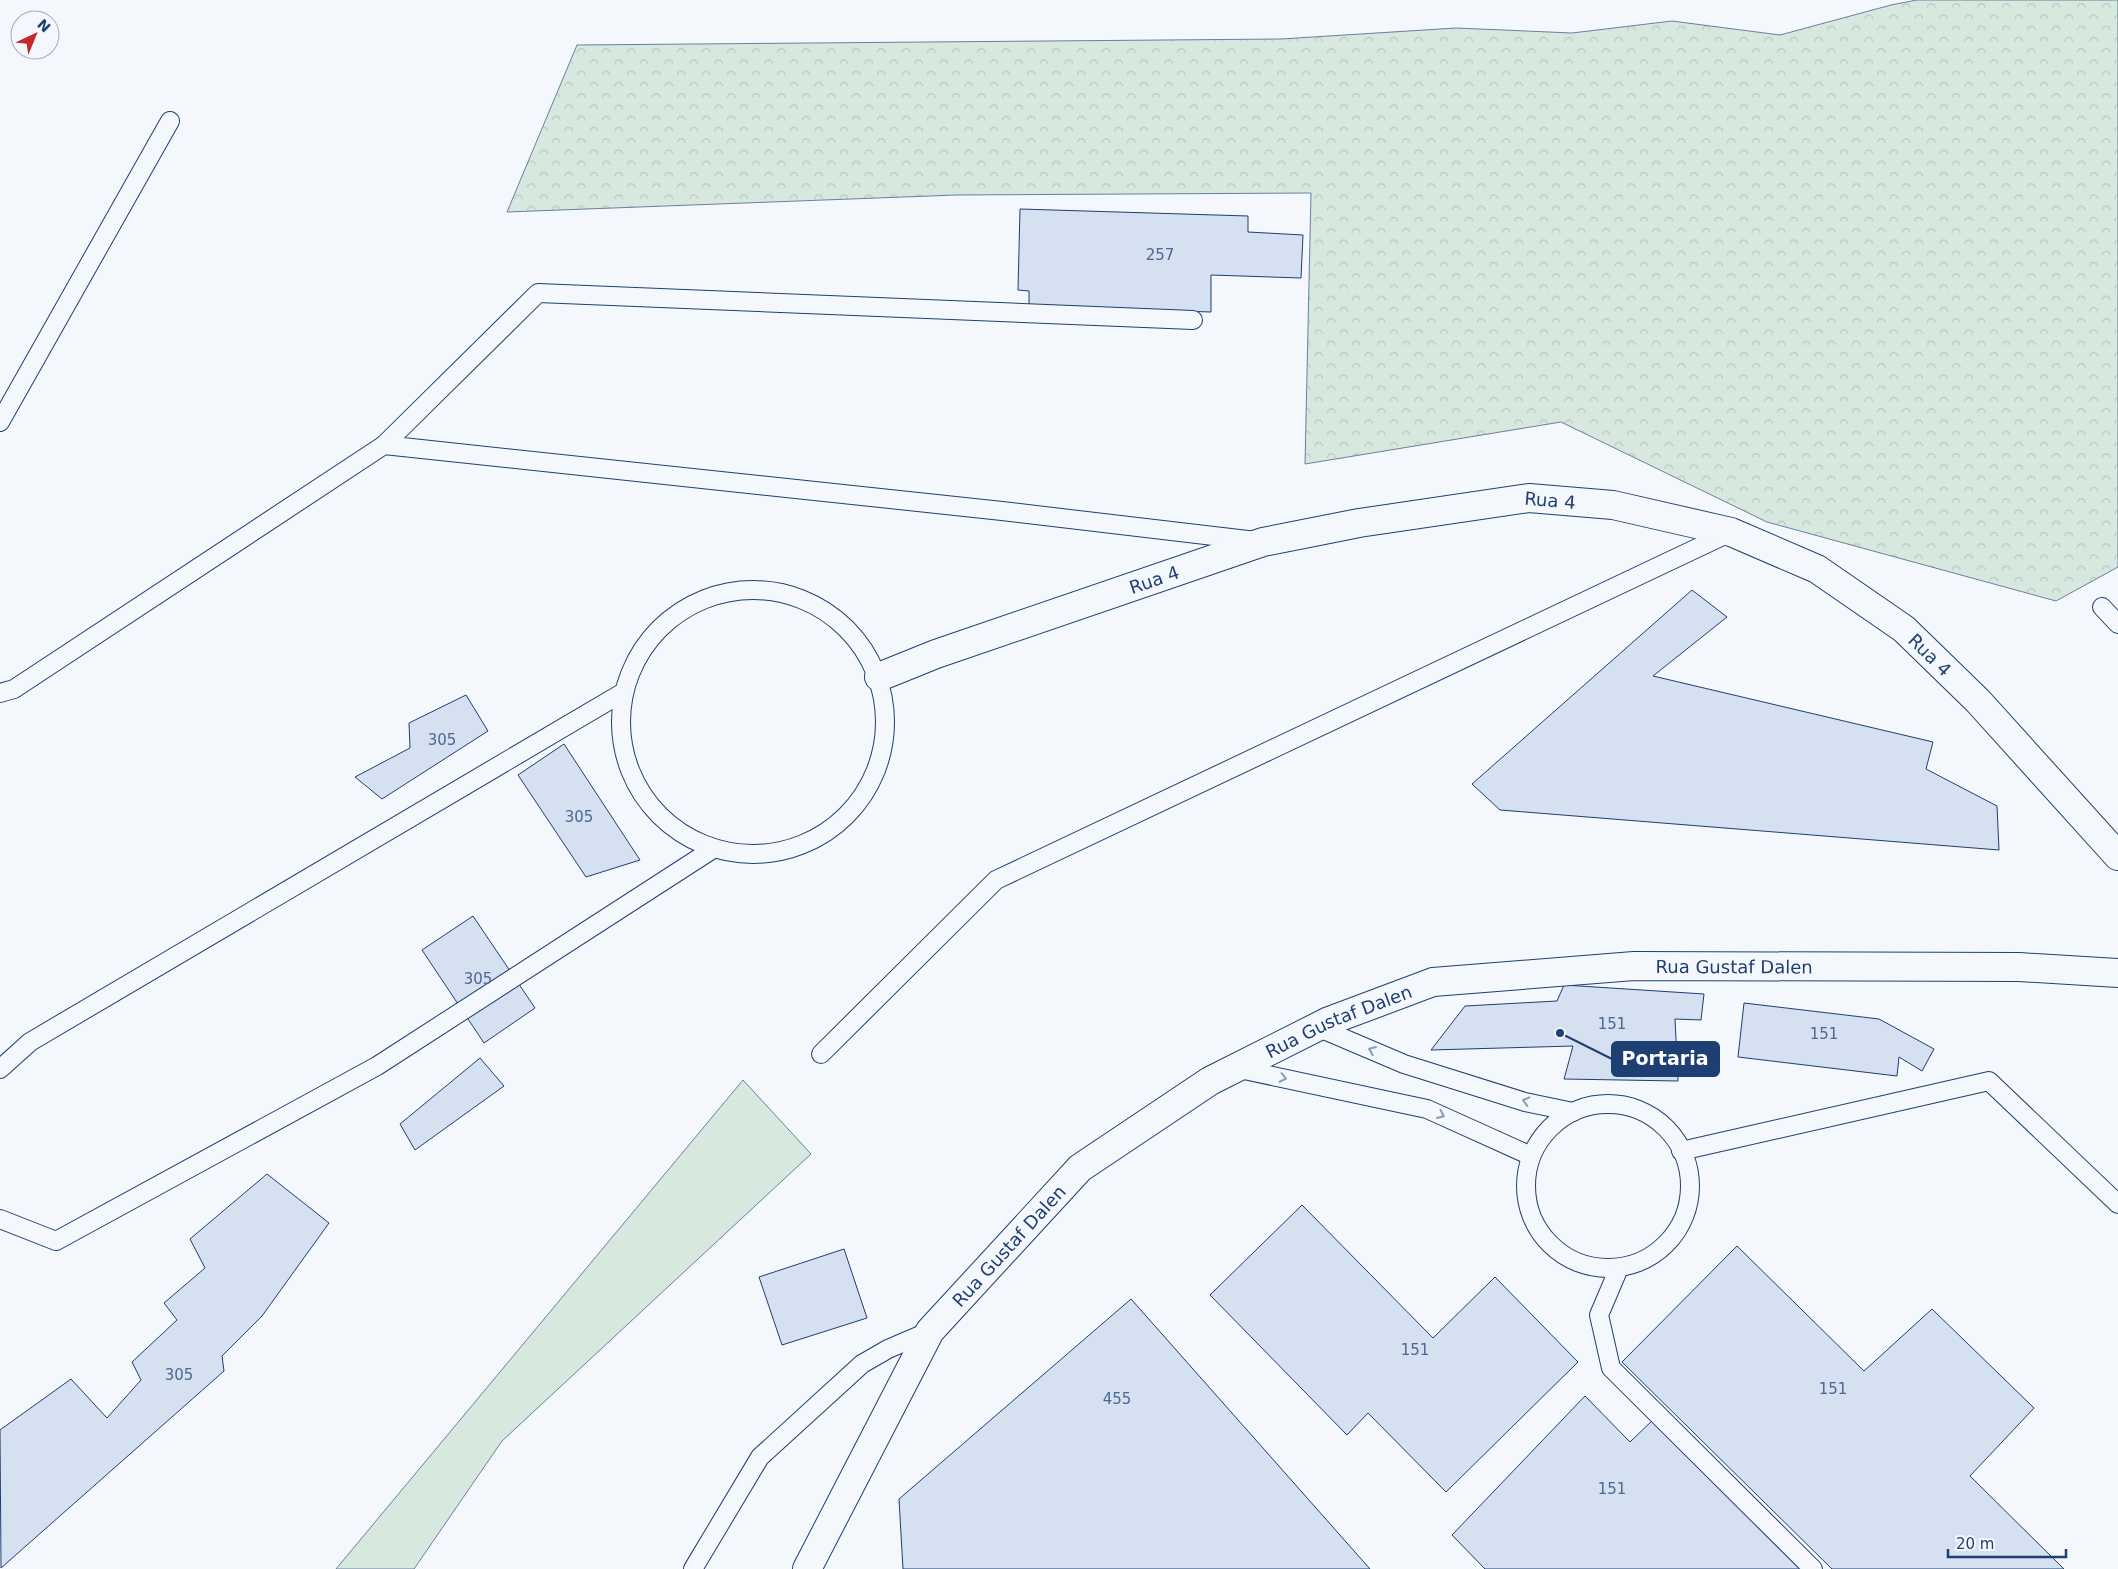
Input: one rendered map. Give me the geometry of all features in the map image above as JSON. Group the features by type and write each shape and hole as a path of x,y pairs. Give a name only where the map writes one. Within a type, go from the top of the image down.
{"street":[{"name":"Rua 4","path":"880,677 936,654 1263,542 1359,523 1529,498 1613,505 1731,532 1817,569 1904,629 1978,701 2118,856"},
{"name":"Rua Gustaf Dalen","path":"808,1569 930,1330 1080,1168 1210,1081 1317,1027 1432,982 1634,966 2019,967 2118,973"}],"lane":[{"path":"0,422 170,120"},
{"path":"0,693 14,689 384,445 538,293 1193,320"},
{"path":"384,445 992,510 1263,542"},
{"path":"821,1054 996,880 1731,532"},
{"path":"769,589 816,604 854,635 880,677 887,726 876,774 849,815 809,843 762,856 713,849 670,826 637,788 621,742 622,693 641,647 675,612 720,592 769,589"},
{"path":"2102,607 2118,624"},
{"path":"0,1069 30,1042 622,693"},
{"path":"0,1219 56,1241 377,1066 713,849"},
{"path":"1317,1027 1404,1064 1525,1102 1573,1112"},
{"path":"1235,1068 1427,1109 1531,1156"},
{"path":"1681,1151 1990,1081 2118,1204"},
{"path":"1601,1104 1629,1106 1654,1118 1675,1138 1681,1151 1687,1164 1691,1191 1684,1219 1669,1243 1646,1260 1619,1268 1591,1266 1565,1256 1544,1237 1530,1212 1526,1184 1531,1156 1541,1138 1555,1122 1573,1112 1601,1104"},
{"path":"1619,1268 1599,1315 1611,1368 1813,1569"},
{"path":"693,1569 760,1457 862,1364 888,1349 930,1330"}],"green space":[{"path":"1917,0 2118,0 2118,567 2056,601 1767,522 1561,422 1305,464 1311,193 956,195 507,212 577,45 1281,39 1456,28 1572,33 1672,21 1780,35 1891,5"},
{"path":"743,1080 811,1154 502,1441 414,1569 336,1569"}],"building":[{"path":"1020,209 1248,216 1248,232 1303,235 1301,278 1211,275 1211,312 1029,306 1029,291 1018,290"},
{"path":"1692,590 1727,617 1653,676 1933,742 1926,769 1997,806 1999,850 1500,810 1472,784"},
{"path":"466,695 488,731 382,799 355,777 410,748 409,723"},
{"path":"564,744 640,860 586,877 518,775"},
{"path":"473,916 535,1008 484,1043 422,950"},
{"path":"1564,985 1704,994 1701,1020 1675,1019 1678,1081 1564,1079 1573,1046 1431,1050 1465,1006 1557,1001"},
{"path":"1744,1003 1879,1019 1934,1049 1922,1071 1899,1057 1897,1076 1738,1057"},
{"path":"480,1058 504,1086 415,1150 400,1124"},
{"path":"267,1174 329,1223 262,1316 222,1356 224,1371 1,1568 0,1430 71,1379 107,1418 141,1380 132,1362 177,1320 164,1303 205,1268 190,1239"},
{"path":"1302,1205 1433,1338 1495,1277 1578,1362 1446,1492 1368,1413 1347,1435 1210,1295"},
{"path":"1737,1246 1864,1371 1932,1309 2034,1408 1970,1476 2064,1569 1832,1569 1622,1362"},
{"path":"844,1249 867,1318 782,1345 759,1277"},
{"path":"1131,1299 1370,1569 903,1569 899,1499"},
{"path":"1585,1396 1630,1442 1657,1416 1806,1569 1485,1569 1452,1535"}],"place":[{"name":"Portaria","path":"1560,1033"}]}
